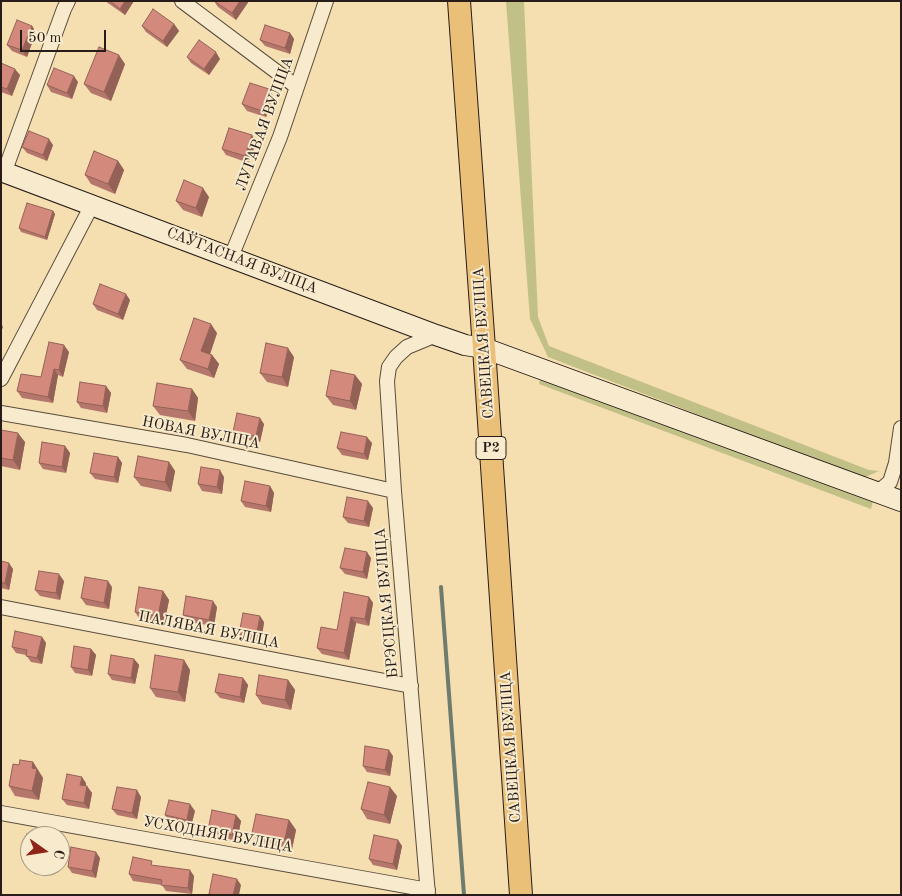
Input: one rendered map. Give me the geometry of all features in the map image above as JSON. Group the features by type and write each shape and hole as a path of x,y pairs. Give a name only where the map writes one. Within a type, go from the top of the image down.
{"main road":[{"name":"САВЕЦКАЯ ВУЛІЦА","path":"459,1 521,895"}],"street":[{"path":"3,172 68,1"},
{"path":"182,1 297,87"},
{"name":"ЛУГАВАЯ ВУЛІЦА","path":"232,257 280,137 326,1"},
{"name":"САЎГАСНАЯ ВУЛІЦА","path":"3,172 436,335 466,345 484,348 901,501"},
{"path":"2,375 92,205"},
{"name":"БРЭСЦКАЯ ВУЛІЦА","path":"428,892 394,492 387,381 389,367 396,356 406,347 436,335"},
{"name":"НОВАЯ ВУЛІЦА","path":"1,413 188,446 394,492"},
{"path":"878,492 890,482 896,463 901,428"},
{"name":"ПАЛЯВАЯ ВУЛІЦА","path":"1,607 411,686"},
{"name":"УСХОДНЯЯ ВУЛІЦА","path":"1,813 428,892"}],"shaded area":[{"path":"506,1 524,1 538,317 549,346 869,470 879,471 863,478 548,357 530,319"},
{"path":"541,377 873,501 871,509 539,384"}],"building":[{"path":"110,1 125,1 120,9"},
{"path":"214,1 240,1 232,13"},
{"path":"153,9 174,24 163,41 142,26"},
{"path":"17,20 32,26 22,50 7,45"},
{"path":"265,25 290,33 285,48 260,40"},
{"path":"199,40 216,52 204,69 187,57"},
{"path":"99,47 119,55 104,92 84,84"},
{"path":"1,63 15,69 7,89 1,87"},
{"path":"54,68 74,76 67,93 47,85"},
{"path":"250,83 269,89 262,111 242,104"},
{"path":"229,128 252,135 245,156 222,149"},
{"path":"29,131 49,139 43,155 22,147"},
{"path":"94,151 118,161 108,184 85,175"},
{"path":"184,180 203,188 196,208 176,201"},
{"path":"27,203 53,211 45,237 19,228"},
{"path":"100,284 126,294 118,314 93,304"},
{"path":"194,318 211,324 201,351 212,355 208,369 180,360"},
{"path":"49,342 64,345 59,370 54,369 48,397 17,391 21,374 41,377"},
{"path":"266,343 288,348 282,377 260,373"},
{"path":"331,370 355,375 350,401 326,396"},
{"path":"80,382 106,386 103,406 77,402"},
{"path":"157,383 192,389 188,411 153,406"},
{"path":"237,413 260,418 256,436 233,432"},
{"path":"1,430 18,433 13,460 1,458"},
{"path":"341,432 367,437 364,454 337,448"},
{"path":"42,442 65,446 62,467 39,463"},
{"path":"94,453 118,457 114,477 90,473"},
{"path":"138,456 169,462 165,482 134,477"},
{"path":"201,467 220,470 217,487 198,484"},
{"path":"245,481 270,486 266,506 241,501"},
{"path":"347,497 368,501 364,521 343,517"},
{"path":"345,548 367,552 363,572 340,568"},
{"path":"1,561 9,563 5,583 1,583"},
{"path":"39,571 59,574 56,593 35,590"},
{"path":"85,577 108,581 104,603 81,598"},
{"path":"139,587 163,591 158,616 135,612"},
{"path":"344,592 369,597 365,619 351,617 344,653 317,648 321,627 337,630"},
{"path":"186,596 213,601 209,620 183,615"},
{"path":"243,613 260,616 256,637 239,634"},
{"path":"15,631 42,637 37,658 26,656 27,650 12,647"},
{"path":"74,646 91,649 88,670 71,667"},
{"path":"111,655 134,659 131,678 108,674"},
{"path":"155,655 184,660 178,692 150,688"},
{"path":"219,674 243,678 240,697 215,692"},
{"path":"259,675 288,680 285,700 256,695"},
{"path":"365,746 389,750 385,770 363,766"},
{"path":"20,760 33,762 32,768 37,769 32,791 9,786 13,764 19,765"},
{"path":"67,774 82,777 80,785 87,786 84,803 62,799"},
{"path":"368,782 390,787 384,815 361,809"},
{"path":"117,787 137,790 132,813 112,809"},
{"path":"169,800 190,804 187,820 165,815"},
{"path":"212,810 236,815 232,835 208,830"},
{"path":"256,814 289,820 285,839 252,833"},
{"path":"374,835 398,840 393,864 369,859"},
{"path":"71,847 96,852 92,871 70,867"},
{"path":"133,857 152,861 151,865 190,870 188,888 161,885 162,880 129,874"},
{"path":"213,874 237,879 233,895 209,894"}],"waterway":[{"path":"441,587 464,895"}]}
